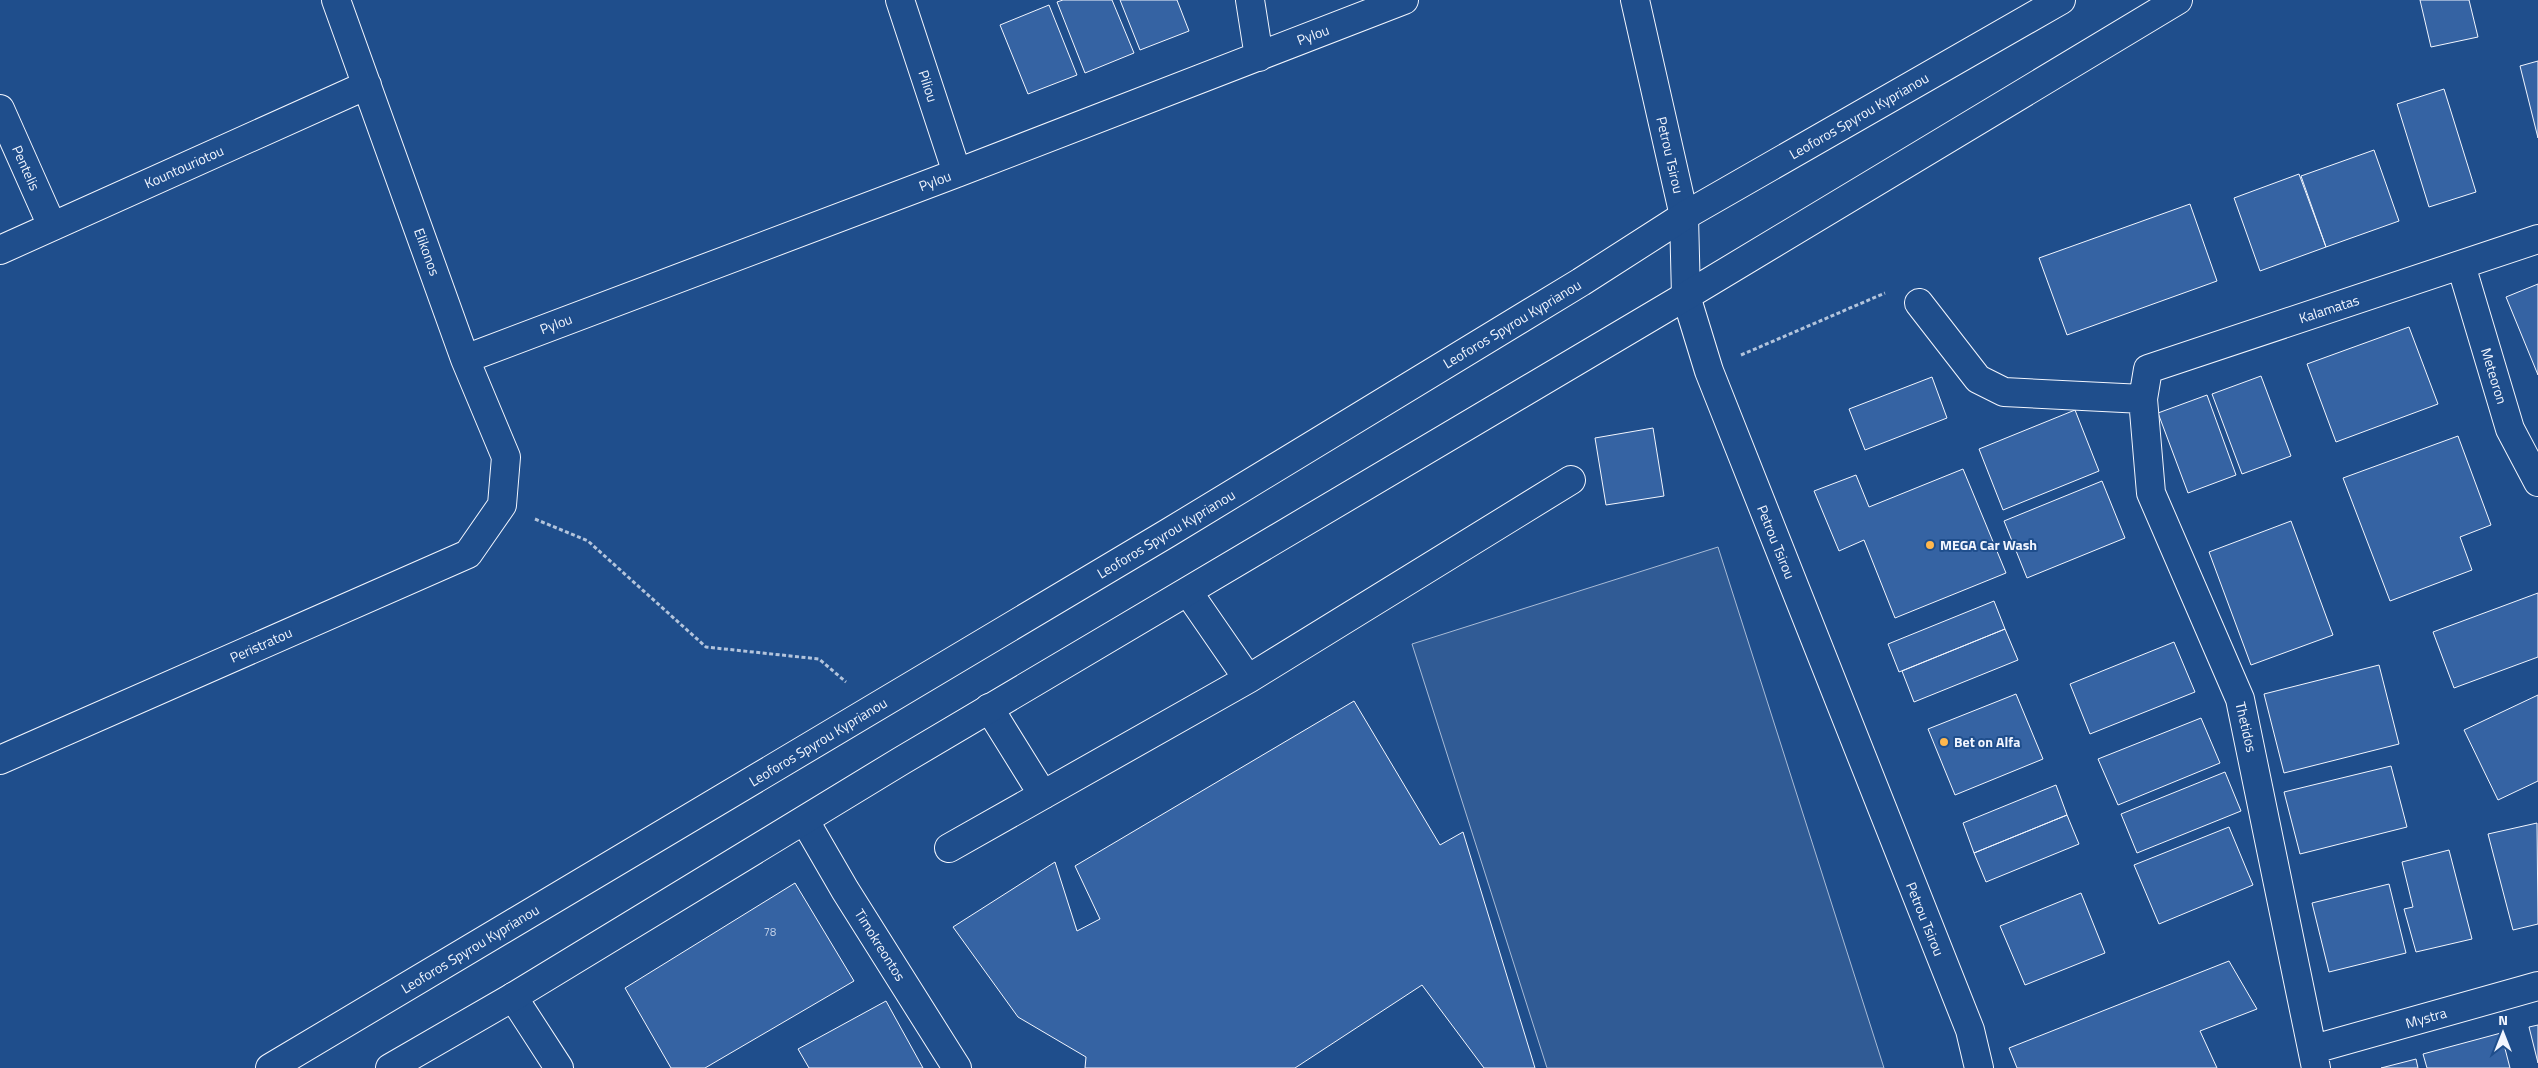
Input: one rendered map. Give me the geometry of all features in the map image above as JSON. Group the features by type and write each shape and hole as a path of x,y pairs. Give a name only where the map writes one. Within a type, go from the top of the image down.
{"street":[{"name":"Elikonos","path":"336,0 465,358 506,457 502,505"},
{"name":"Piliou","path":"900,0 957,173"},
{"path":"1250,0 1259,56"},
{"name":"Pylou","path":"465,358 957,173 1404,0"},
{"name":"Petrou Tsirou","path":"1635,0 1684,216 1686,296 1709,371 1966,1021 1979,1068"},
{"name":"Leoforos Spyrou Kyprianou","path":"270,1068 1160,538 1581,282 1684,216 2035,7 2061,0"},
{"path":"390,1068 513,997 989,708 1686,296 2178,0"},
{"name":"Kountouriotou","path":"0,250 367,85"},
{"name":"Pentelis","path":"0,109 52,226"},
{"name":"Kalamatas","path":"2143,399 2148,369 2538,239"},
{"name":"Meteoron","path":"2462,265 2510,429 2538,482"},
{"path":"1919,303 1978,379 2004,392 2143,399"},
{"name":"Thetidos","path":"2143,399 2151,493 2240,700 2315,1059"},
{"path":"949,848 1248,679 1571,480"},
{"name":"Peristratou","path":"0,760 468,554 502,505"},
{"path":"1188,592 1248,679"},
{"path":"989,708 1043,795"},
{"name":"Timokreontos","path":"805,820 845,890 958,1068"},
{"name":"Mystra","path":"2315,1059 2538,986"},
{"path":"513,997 559,1068"}],"path":[{"path":"1741,355 1894,289 1919,303"},
{"path":"502,505 588,541 706,647 819,659 848,684"}],"shaded area":[{"path":"1718,547 1884,1068 1547,1068 1412,644"}],"building":[{"path":"1063,0 1112,0 1134,53 1085,73 1057,2"},
{"path":"1120,0 1177,0 1189,31 1140,50"},
{"path":"2420,0 2469,0 2478,37 2431,47"},
{"path":"1049,5 1077,75 1028,94 1000,25"},
{"path":"2538,61 2538,138 2520,66"},
{"path":"2444,89 2476,192 2429,207 2397,104"},
{"path":"2374,150 2399,221 2326,247 2301,176"},
{"path":"2299,174 2326,247 2260,271 2234,198"},
{"path":"2190,204 2217,281 2067,335 2039,258"},
{"path":"2538,284 2538,375 2506,297"},
{"path":"2409,327 2438,404 2336,442 2307,364"},
{"path":"2261,376 2291,456 2242,474 2212,394"},
{"path":"1932,377 1947,418 1865,450 1849,409"},
{"path":"2207,395 2236,475 2188,493 2158,413"},
{"path":"2075,410 2099,471 2003,510 1979,449"},
{"path":"1653,428 1664,496 1606,505 1595,438"},
{"path":"2458,436 2491,525 2460,537 2472,570 2390,601 2343,478"},
{"name":"MEGA Car Wash","path":"1963,469 2006,573 1895,618 1864,540 1839,551 1814,491 1856,475 1869,507"},
{"path":"2102,481 2125,538 2027,578 2004,521"},
{"path":"2291,521 2333,635 2251,665 2209,552"},
{"path":"2538,593 2538,657 2454,688 2433,632"},
{"path":"1994,601 2005,629 1899,672 1888,644"},
{"path":"2005,629 2018,660 1914,702 1902,671"},
{"path":"2174,642 2195,692 2090,734 2070,684"},
{"path":"2379,665 2399,744 2284,773 2264,694"},
{"path":"2016,694 2043,759 1955,795 1928,729"},
{"path":"2538,695 2538,781 2498,800 2464,730"},
{"path":"1354,701 1440,845 1463,832 1535,1068 1484,1068 1422,985 1295,1068 1085,1068 1086,1057 1018,1017 953,927 1055,862 1077,931 1100,919 1075,866"},
{"path":"2201,718 2220,763 2118,805 2098,759"},
{"path":"2391,766 2407,827 2300,854 2284,792"},
{"path":"2225,772 2241,811 2137,853 2121,814"},
{"path":"2056,785 2067,815 1974,853 1963,823"},
{"path":"2067,815 2079,844 1986,882 1974,853"},
{"path":"2537,823 2538,924 2513,930 2488,834"},
{"path":"2229,827 2253,885 2159,924 2134,865"},
{"path":"2449,850 2472,939 2416,952 2404,909 2413,907 2402,862"},
{"path":"795,883 854,981 705,1068 671,1068 625,988"},
{"path":"2389,884 2406,953 2329,972 2312,903"},
{"path":"2081,893 2105,953 2025,985 2000,926"},
{"path":"2229,961 2257,1009 2200,1031 2217,1068 2017,1068 2009,1048"},
{"path":"886,1001 923,1068 809,1068 798,1049"},
{"path":"2538,1025 2538,1063 2529,1027"},
{"path":"2501,1033 2510,1068 2427,1068 2423,1054"},
{"path":"2416,1059 2418,1068 2381,1068"}],"place":[{"name":"MEGA Car Wash","path":"1930,545"},
{"name":"Bet on Alfa","path":"1944,742"}]}
